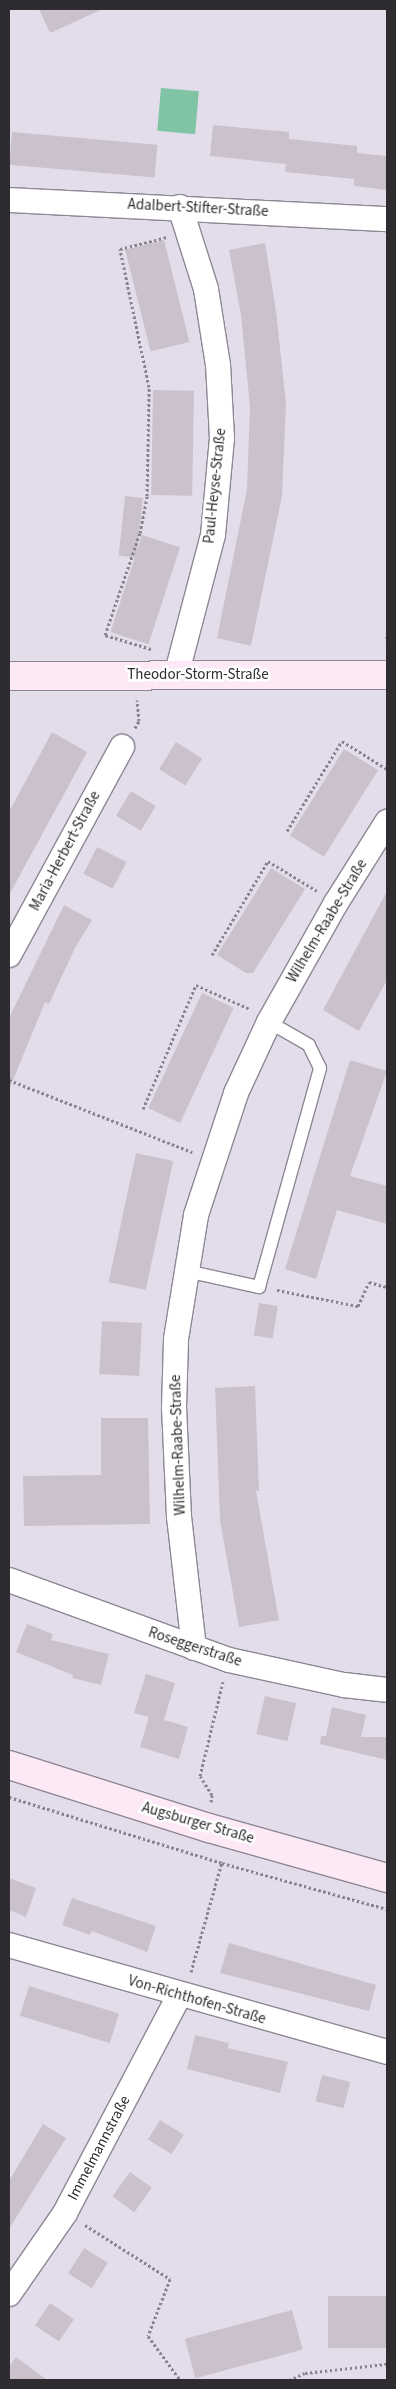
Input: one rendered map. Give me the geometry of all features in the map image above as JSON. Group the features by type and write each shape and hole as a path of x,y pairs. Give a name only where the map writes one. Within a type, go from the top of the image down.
{"street":[{"name":"Adalbert-Stifter-Straße","path":"9,200 180,207 387,219"},
{"name":"Paul-Heyse-Straße","path":"178,666 213,535 222,438 218,365 206,290 190,232 180,207"},
{"name":"Theodor-Storm-Straße","path":"9,676 135,676 178,666 387,675"},
{"name":"Maria-Herbert-Straße","path":"9,955 122,747"},
{"name":"Wilhelm-Raabe-Straße","path":"194,1648 175,1457 176,1339 196,1215 212,1160 236,1093 270,1020 336,903 387,822"},
{"name":"Roseggerstraße","path":"9,1580 229,1660 344,1685 387,1690"},
{"name":"Augsburger Straße","path":"9,1765 387,1878"},
{"name":"Von-Richthofen-Straße","path":"9,1945 179,1996 387,2052"},
{"name":"Immelmannstraße","path":"9,2294 65,2213 179,1996"}],"lane":[{"path":"186,1270 260,1287 320,1068 309,1045 270,1020"}],"path":[{"path":"178,666 105,634 140,533 147,496 150,387 120,249 190,232"},
{"path":"387,636 387,642"},
{"path":"122,747 139,721 135,676"},
{"path":"287,830 342,741 387,769"},
{"path":"212,955 268,861 336,903"},
{"path":"143,1109 196,985 270,1020"},
{"path":"9,1080 212,1160"},
{"path":"260,1287 358,1306 369,1282 387,1286"},
{"path":"200,1776 229,1660"},
{"path":"9,1797 222,1863 387,1909"},
{"path":"179,1996 190,1977 232,1833"},
{"path":"65,2213 170,2279 148,2336 180,2380"},
{"path":"290,2380 305,2373 387,2364"}],"green space":[{"path":"161,88 199,91 195,134 157,131"}],"building":[{"path":"39,9 103,9 50,33"},
{"path":"213,125 289,132 289,139 357,146 357,153 387,156 387,190 354,186 354,179 285,172 286,164 210,156"},
{"path":"12,132 157,145 155,178 9,165"},
{"path":"164,240 189,342 151,352 125,250"},
{"path":"265,243 276,311 286,403 282,496 251,646 217,638 247,489 250,407 241,315 229,250"},
{"path":"153,390 194,391 192,496 151,495"},
{"path":"125,496 143,498 137,558 119,556"},
{"path":"142,535 180,547 149,644 110,632"},
{"path":"52,732 87,752 9,895 9,812"},
{"path":"176,742 202,758 185,786 159,769"},
{"path":"344,749 378,770 324,857 290,836"},
{"path":"131,791 156,806 141,831 116,816"},
{"path":"97,847 126,862 113,889 83,874"},
{"path":"271,868 305,889 253,973 246,973 217,955"},
{"path":"387,891 387,980 359,1031 323,1010"},
{"path":"64,905 92,920 76,946 49,1004 45,1002 9,1090 9,1018"},
{"path":"202,993 234,1008 180,1123 148,1108"},
{"path":"350,1060 387,1071 350,1176 387,1186 387,1224 337,1210 316,1279 285,1269"},
{"path":"136,1153 173,1161 146,1290 109,1282"},
{"path":"259,1303 278,1306 273,1339 254,1336"},
{"path":"102,1321 142,1323 139,1376 99,1374"},
{"path":"255,1386 259,1491 256,1491 279,1620 239,1627 220,1520 215,1388"},
{"path":"101,1418 148,1418 150,1524 24,1526 23,1476 101,1475"},
{"path":"27,1624 53,1634 51,1640 109,1654 101,1685 72,1678 73,1675 16,1652"},
{"path":"146,1674 175,1683 164,1720 188,1727 179,1759 140,1747 149,1717 134,1713"},
{"path":"265,1696 296,1703 287,1741 256,1734"},
{"path":"332,1707 366,1715 361,1737 387,1737 387,1760 320,1744 321,1736 326,1736"},
{"path":"9,1878 36,1888 26,1917 9,1910"},
{"path":"72,1898 156,1926 147,1952 92,1931 90,1935 62,1925"},
{"path":"229,1943 376,1985 369,2011 220,1973"},
{"path":"29,1986 119,2013 110,2043 20,2016"},
{"path":"195,2035 229,2043 228,2048 288,2062 280,2093 187,2069"},
{"path":"322,2075 350,2082 344,2108 315,2101"},
{"path":"160,2120 184,2135 172,2154 148,2140"},
{"path":"43,2124 66,2138 9,2229 9,2181"},
{"path":"130,2172 152,2188 134,2212 112,2196"},
{"path":"84,2248 108,2263 92,2288 68,2273"},
{"path":"328,2296 387,2296 387,2348 328,2348"},
{"path":"50,2303 74,2319 59,2342 35,2325"},
{"path":"292,2310 303,2350 195,2378 185,2339"},
{"path":"16,2357 47,2380 9,2380 9,2367"}]}
